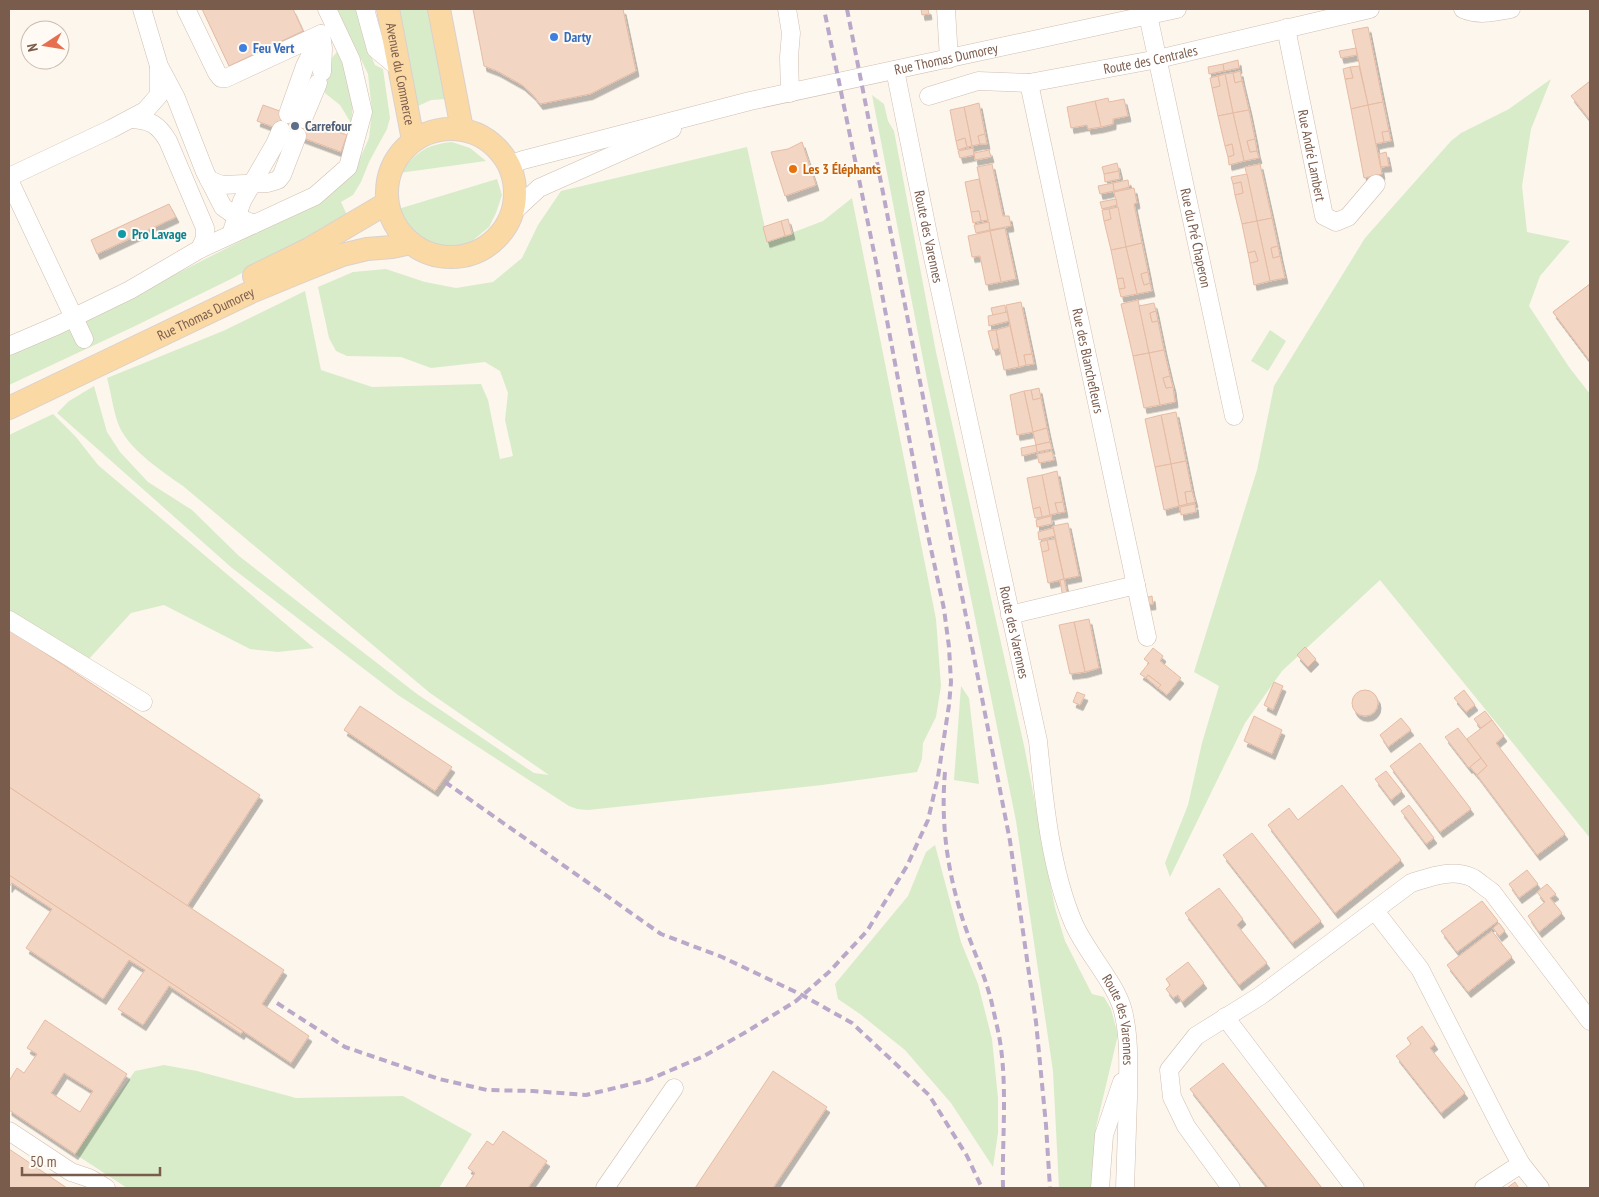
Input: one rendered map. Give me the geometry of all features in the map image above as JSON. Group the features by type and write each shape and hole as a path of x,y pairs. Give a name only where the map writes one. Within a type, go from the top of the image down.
{"main road":[{"name":"Avenue du Commerce","path":"388,9 413,140"},
{"path":"439,9 462,129"},
{"path":"445,128 462,129 481,136 497,148 509,165 515,189 512,213 503,231 488,246 470,255 449,258 429,254 411,244 395,226 387,203 386,185 391,168 400,152 413,140 428,132 445,128"},
{"name":"Rue Thomas Dumorey","path":"9,393 232,288 309,248 387,203"},
{"name":"Rue Thomas Dumorey","path":"9,408 251,292 342,255 367,249 411,244"}],"street":[{"path":"142,9 159,66 176,98 209,180 223,207 237,217 254,224"},
{"path":"186,9 217,74 221,78 226,78 321,34"},
{"path":"321,34 323,48 320,77 295,116 305,66 321,34 324,20 322,9"},
{"path":"9,346 130,290 200,249 315,196 348,167 363,112 351,60 327,9"},
{"path":"366,9 376,48 400,69"},
{"path":"787,9 791,33 789,58 790,93"},
{"path":"946,9 949,59"},
{"name":"Rue Thomas Dumorey","path":"509,165 716,109 1177,9"},
{"name":"Route des Centrales","path":"929,96 978,81 1029,83 1158,59 1370,9"},
{"path":"1463,9 1490,14 1511,9"},
{"name":"Rue du Pré Chaperon","path":"1148,15 1234,416"},
{"name":"Rue André Lambert","path":"1286,28 1324,216 1336,222 1348,217 1376,184"},
{"path":"84,339 9,179 145,111 159,95 159,66"},
{"name":"Route des Varennes","path":"895,70 929,239 1038,741 1048,822 1058,875 1073,923 1111,985 1123,1010 1128,1039 1125,1188"},
{"name":"Rue des Blanchefleurs","path":"1029,83 1147,637"},
{"name":"Rue Thomas Dumorey","path":"512,213 539,188 716,109"},
{"path":"131,119 146,120 154,124 162,131 168,141 206,228 205,238 200,249"},
{"path":"231,235 242,201 275,144 289,133"},
{"path":"209,180 222,185 252,184"},
{"path":"1010,615 1136,585"},
{"path":"9,620 142,702"},
{"path":"1231,1188 1186,1126 1172,1096 1169,1070 1196,1036 1260,996 1412,883 1437,875 1456,873 1472,878 1492,892 1590,1021"},
{"path":"1374,910 1420,969 1504,1133 1521,1164 1540,1188"},
{"path":"1225,1017 1355,1188"},
{"path":"1100,1188 1104,1135 1128,1064"},
{"path":"605,1188 674,1088"},
{"path":"9,1131 71,1172 88,1178 106,1188"},
{"path":"1484,1188 1521,1164"}],"green space":[{"path":"337,9 360,9 364,40 375,65 383,69 390,118 387,129 369,162 361,182 353,195 341,202 347,215 233,278 9,385 9,353 119,303 323,199 355,170 369,138 372,111 368,74"},
{"path":"396,9 430,9 447,99 431,100 416,107"},
{"path":"337,52 351,86 353,103 351,123 340,105 325,93 324,88 329,74 331,59"},
{"path":"1551,79 1531,129 1522,186 1527,232 1570,241 1540,276 1529,306 1569,367 1590,394 1590,838 1380,580 1282,671 1245,723 1170,877 1165,863 1188,805 1202,743 1219,686 1194,672 1257,470 1274,386 1365,238 1451,141 1461,133 1509,109"},
{"path":"872,95 884,104 888,121 894,131 936,352 1025,750 1055,908 1065,941 1092,994 1104,997 1111,1009 1118,1035 1096,1127 1091,1188 1059,1188 1053,1071 1016,821"},
{"path":"452,142 470,148 486,161 399,173 422,151 435,145"},
{"path":"747,147 768,242 823,221 852,198 936,619 941,686 936,717 923,743 922,759 917,772 822,785 588,810 569,806 398,695 232,568 57,413 69,401 94,386 107,432 120,452 148,482 192,510 239,556 417,694 534,773 549,775 430,693 183,486 139,453 120,428 114,411 107,378 223,331 305,291 321,370 372,387 481,384 488,400 500,459 513,456 505,420 508,393 500,371 485,362 431,368 401,357 347,356 336,351 329,338 318,287 353,272 386,269 425,282 456,288 493,282 522,258 538,225 561,191"},
{"path":"497,179 502,195 489,227 471,242 449,251 428,248 409,233 395,210"},
{"path":"1270,330 1286,341 1268,371 1251,361"},
{"path":"53,414 76,437 98,465 314,648 278,652 250,649 164,605 131,613 87,661 9,615 9,435"},
{"path":"961,686 969,698 979,784 954,780"},
{"path":"935,845 961,942 978,984 992,1039 998,1098 998,1133 993,1167 951,1103 905,1050 838,999 835,984 908,896 926,852"},
{"path":"164,1065 197,1071 296,1098 403,1096 472,1134 439,1188 127,1188 75,1154 135,1071"}],"building":[{"name":"Feu Vert","path":"202,9 293,9 303,31 229,66"},
{"name":"Darty","path":"473,9 623,9 636,71 590,94 540,104 522,85 484,66"},
{"path":"921,9 928,9 929,14 922,15"},
{"path":"1368,27 1383,102 1368,105 1352,30"},
{"path":"1356,48 1357,55 1341,58 1339,51"},
{"path":"1238,60 1239,68 1224,71 1223,64"},
{"path":"1223,64 1224,71 1209,74 1208,67"},
{"path":"1359,66 1368,105 1351,109 1345,79 1353,78 1350,67"},
{"path":"1350,67 1353,78 1345,79 1343,69"},
{"path":"1240,71 1242,81 1235,83 1233,73"},
{"path":"1233,73 1235,83 1242,81 1249,110 1233,113 1225,74"},
{"path":"1225,74 1233,113 1218,116 1212,88 1220,86 1218,76"},
{"path":"1218,76 1220,86 1212,88 1210,78"},
{"path":"1590,81 1590,120 1571,96"},
{"path":"1108,98 1109,102 1124,99 1128,116 1113,119 1113,124 1101,127 1095,101"},
{"path":"1095,101 1101,127 1088,129 1087,125 1071,128 1067,107"},
{"path":"1383,102 1389,131 1382,132 1384,142 1375,144 1368,105"},
{"path":"979,103 985,134 978,136 980,144 972,146 964,107"},
{"name":"Carrefour","path":"263,105 347,135 341,152 257,121"},
{"path":"1368,105 1382,174 1364,178 1351,109"},
{"path":"964,107 972,146 967,147 965,138 956,141 950,110"},
{"path":"1249,110 1255,139 1247,141 1250,152 1257,151 1259,158 1244,161 1233,113"},
{"path":"1233,113 1244,161 1229,165 1228,157 1234,155 1232,144 1225,146 1218,116"},
{"path":"1389,131 1391,141 1384,142 1382,132"},
{"path":"985,134 987,144 980,144 978,136"},
{"path":"965,138 967,147 958,150 956,141"},
{"path":"1255,139 1257,151 1250,152 1247,141"},
{"name":"Les 3 Éléphants","path":"802,142 816,185 785,196 771,152 788,149"},
{"path":"1232,144 1234,155 1228,157 1225,146"},
{"path":"973,148 974,155 960,158 958,151"},
{"path":"989,150 991,157 975,160 974,153"},
{"path":"1386,152 1389,166 1381,167 1379,154"},
{"path":"1117,163 1119,171 1104,174 1102,167"},
{"path":"992,164 1003,216 1009,216 1011,226 990,230 977,167"},
{"path":"1260,164 1272,218 1257,221 1245,167"},
{"path":"1119,171 1120,179 1105,182 1104,174"},
{"path":"1247,174 1257,221 1242,224 1235,195 1243,193 1241,182 1233,184 1231,177"},
{"path":"979,179 988,220 981,221 979,211 971,212 965,182"},
{"path":"1128,180 1129,187 1114,191 1113,183"},
{"path":"1241,182 1243,193 1235,195 1233,184"},
{"path":"1113,183 1114,191 1100,194 1098,186"},
{"path":"1134,188 1137,203 1134,204 1142,243 1126,247 1114,192"},
{"path":"1116,199 1117,205 1102,209 1100,202"},
{"name":"Pro Lavage","path":"169,204 176,217 97,254 91,240"},
{"path":"1118,207 1126,247 1111,250 1104,221 1111,219 1109,209"},
{"path":"1109,209 1111,219 1104,221 1102,210"},
{"path":"979,211 981,221 973,223 971,212"},
{"path":"1272,218 1278,246 1271,248 1273,258 1280,256 1285,278 1270,281 1257,221"},
{"path":"788,219 792,234 785,236 781,221"},
{"path":"781,221 785,236 767,242 763,227"},
{"path":"1257,221 1270,281 1254,285 1250,263 1258,261 1255,251 1248,253 1242,224"},
{"path":"989,222 990,230 976,233 974,225"},
{"path":"1005,228 1016,279 1001,282 990,231"},
{"path":"990,231 1001,282 986,285 980,256 972,257 968,236"},
{"path":"1142,243 1148,272 1141,274 1144,285 1150,283 1152,291 1137,294 1126,247"},
{"path":"1278,246 1280,256 1273,258 1271,248"},
{"path":"1126,247 1137,294 1121,297 1119,289 1125,288 1123,278 1117,279 1111,250"},
{"path":"1255,251 1258,261 1250,263 1248,253"},
{"path":"1148,272 1150,283 1144,285 1141,274"},
{"path":"1123,278 1125,288 1119,289 1117,279"},
{"path":"1590,284 1590,361 1553,312"},
{"path":"1590,284 1590,361 1553,312"},
{"path":"1138,300 1149,353 1133,356 1121,304"},
{"path":"1021,302 1032,354 1024,355 1026,365 1019,367 1006,305"},
{"path":"1154,303 1156,311 1150,313 1152,322 1158,321 1164,350 1149,353 1139,306"},
{"path":"1005,305 1006,313 993,316 991,308"},
{"path":"1156,311 1158,321 1152,322 1150,313"},
{"path":"1007,312 1009,321 989,326 988,316"},
{"path":"1010,326 1019,367 1004,370 996,330"},
{"path":"996,330 999,348 993,350 988,331"},
{"path":"1164,350 1170,376 1163,378 1166,388 1173,387 1175,402 1160,405 1149,353"},
{"path":"1149,353 1160,405 1144,408 1133,356"},
{"path":"1032,354 1034,364 1026,365 1024,355"},
{"path":"1170,376 1173,387 1166,388 1163,378"},
{"path":"1039,388 1041,398 1033,400 1031,390"},
{"path":"1031,390 1033,400 1041,398 1047,428 1033,432 1024,391"},
{"path":"1024,391 1033,432 1017,435 1010,395"},
{"path":"1176,412 1186,461 1171,464 1161,415"},
{"path":"1161,415 1171,464 1155,467 1145,419"},
{"path":"1047,428 1050,442 1036,445 1033,432"},
{"path":"1050,442 1052,449 1037,452 1036,445"},
{"path":"1036,445 1037,452 1022,456 1021,448"},
{"path":"1052,451 1054,460 1039,463 1037,454"},
{"path":"1186,461 1192,491 1185,492 1187,504 1179,506 1171,464"},
{"path":"1171,464 1179,506 1164,510 1155,467"},
{"path":"1057,471 1063,502 1055,503 1058,513 1050,515 1042,475"},
{"path":"1042,475 1050,515 1042,517 1040,507 1033,509 1027,478"},
{"path":"1192,491 1195,502 1187,504 1185,492"},
{"path":"1063,502 1065,512 1058,513 1055,503"},
{"path":"1195,504 1196,512 1181,515 1180,507"},
{"path":"1040,507 1042,517 1035,518 1033,509"},
{"path":"1051,516 1052,524 1037,527 1036,520"},
{"path":"1068,523 1079,576 1064,579 1053,526"},
{"path":"1053,528 1055,536 1039,540 1038,532"},
{"path":"1055,539 1064,579 1048,583 1042,552 1049,550 1047,540"},
{"path":"1047,540 1049,550 1042,552 1040,542"},
{"path":"1064,579 1068,598 1063,599 1060,580"},
{"path":"1152,596 1153,604 1146,605 1145,598"},
{"path":"1089,619 1099,668 1085,672 1074,622"},
{"path":"1074,622 1085,672 1070,674 1059,625"},
{"path":"9,629 260,795 187,906 9,787"},
{"path":"1305,647 1316,659 1308,667 1297,655"},
{"path":"1153,648 1163,656 1160,661 1181,678 1167,695 1158,688 1161,685 1148,675 1146,678 1140,674 1149,663 1144,659"},
{"path":"1148,675 1161,685 1158,688 1146,678"},
{"path":"1274,682 1283,686 1273,710 1264,705"},
{"path":"1365,690 1374,694 1378,703 1374,712 1365,716 1356,712 1352,703 1356,694"},
{"path":"1464,690 1475,705 1466,712 1454,698"},
{"path":"1077,692 1085,695 1080,705 1073,702"},
{"path":"360,706 452,767 435,791 344,730"},
{"path":"1485,711 1492,720 1481,728 1474,719"},
{"path":"1254,716 1282,730 1272,754 1244,741"},
{"path":"1401,718 1411,730 1388,747 1380,735"},
{"path":"1492,720 1504,736 1496,743 1565,834 1537,855 1477,775 1487,766 1467,739"},
{"path":"1458,728 1481,758 1469,768 1445,737"},
{"path":"1420,743 1471,809 1440,832 1390,766"},
{"path":"1481,758 1487,766 1477,775 1470,767"},
{"path":"1386,771 1402,791 1391,800 1375,779"},
{"path":"1342,785 1401,860 1335,913 1268,825 1289,808 1298,820"},
{"path":"9,787 284,970 262,1004 309,1036 291,1063 9,875"},
{"path":"1409,805 1434,838 1426,844 1401,811"},
{"path":"1252,833 1321,921 1292,943 1223,855"},
{"path":"1527,870 1538,884 1519,898 1509,884"},
{"path":"9,875 243,1031 241,1034 169,986 143,1025 118,1009 145,970 129,960 103,999 26,948 52,909 12,883 9,887"},
{"path":"1547,884 1556,894 1550,898 1562,913 1539,932 1528,916 1545,902 1537,892"},
{"path":"1219,888 1243,919 1237,925 1267,963 1239,985 1185,913"},
{"path":"1482,901 1498,921 1457,952 1441,931"},
{"path":"1499,923 1505,931 1499,936 1493,928"},
{"path":"1492,931 1512,957 1468,992 1447,965"},
{"path":"1188,962 1204,983 1182,1002 1178,995 1173,998 1166,989 1170,985 1166,979"},
{"path":"45,1020 127,1074 75,1154 9,1110 9,1081 17,1068 24,1073 37,1054 27,1048","holes":["64,1073 93,1091 80,1112 51,1093"]},
{"path":"1422,1026 1435,1044 1430,1048 1465,1093 1441,1113 1396,1056 1411,1044 1407,1038"},
{"path":"1223,1063 1322,1188 1268,1188 1190,1089"},
{"path":"773,1071 827,1107 773,1188 695,1188"},
{"path":"503,1131 547,1161 528,1188 465,1188 475,1173 468,1168 487,1141 493,1145"},
{"path":"9,1149 67,1188 9,1188"},
{"path":"1515,1182 1519,1188 1507,1188"}],"railway":[{"path":"277,1003 345,1047 439,1079 487,1090 586,1095 648,1080 704,1056 796,1001 829,972 867,931 907,866 928,820 938,777 951,682 949,647 944,609 923,512 876,262 824,9"},
{"path":"847,9 1010,841 1036,1022 1050,1188"},
{"path":"945,772 944,823 951,873 963,919 989,991 1001,1048 1004,1100 1003,1188"},
{"path":"445,782 661,934 722,957 802,995 852,1023 929,1095 967,1156 982,1188"}],"place":[{"name":"Darty","path":"554,37"},
{"name":"Feu Vert","path":"243,48"},
{"name":"Carrefour","path":"295,126"},
{"name":"Les 3 Éléphants","path":"793,169"},
{"name":"Pro Lavage","path":"122,234"}]}
